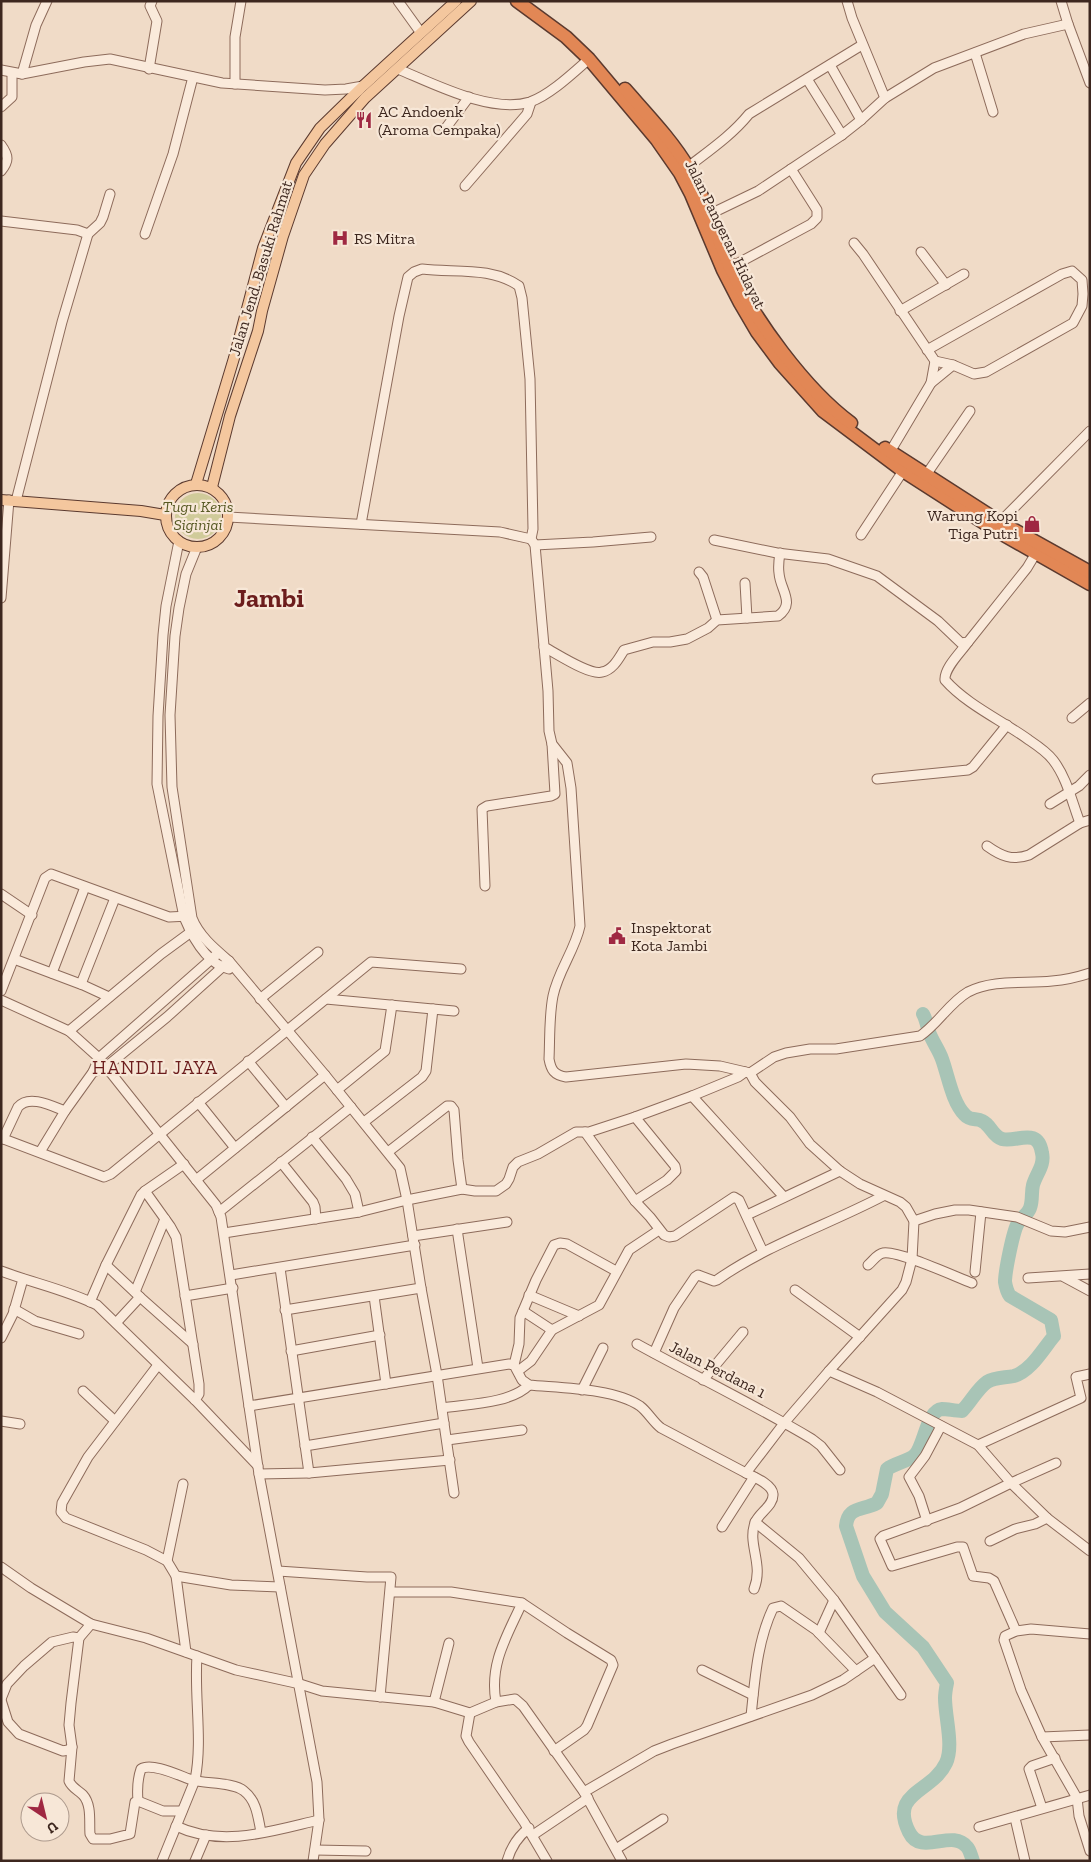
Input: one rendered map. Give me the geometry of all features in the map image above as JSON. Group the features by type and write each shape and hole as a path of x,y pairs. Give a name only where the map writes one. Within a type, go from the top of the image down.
{"highway":[{"name":"Jalan Pangeran Hidayat","path":"517,1 566,37 589,60 657,140 705,217 758,332 810,398 836,422 888,455 926,475 1036,553 1090,584"},
{"name":"Jalan Pangeran Hidayat","path":"530,1 573,31 664,135 688,167 700,191 705,217"},
{"name":"Jalan Pangeran Hidayat","path":"888,455 903,470 998,526 1090,572"}],"main road":[{"name":"Jalan Jend. Basuki Rahmat","path":"196,484 234,358 263,248 296,163 320,128 456,1"},
{"name":"Jalan Jend. Basuki Rahmat","path":"212,487 230,416 258,331 283,236 304,175 324,144 365,98 471,1"},
{"path":"269,233 283,236"},
{"path":"196,484 212,487 225,501 228,517 226,527 215,541 197,547 179,542 171,534 165,515 171,497 187,486 196,484"},
{"path":"8,500 141,511 165,515"}],"street":[{"path":"1,108 12,97 17,74 36,25 48,1"},
{"path":"149,69 157,20 150,6 152,1"},
{"path":"235,84 236,37 241,1"},
{"path":"398,1 421,33"},
{"path":"847,1 862,45 885,98"},
{"path":"1060,1 1090,83"},
{"path":"705,217 758,191 842,135 885,98 934,68 1024,34 1068,24"},
{"path":"688,167 731,134 749,114 862,45"},
{"path":"975,53 993,112"},
{"path":"1080,58 1090,54"},
{"path":"1,70 17,74 84,62 110,60 235,84 325,90 363,86"},
{"path":"398,69 487,104 510,106 531,102 562,83 589,60"},
{"path":"830,65 861,120"},
{"path":"145,234 172,154 194,77"},
{"path":"807,79 842,135"},
{"path":"445,129 470,97"},
{"path":"465,186 527,114 531,102"},
{"path":"1,146 8,154 7,163 1,171"},
{"path":"732,276 811,224 817,218 816,210 791,169"},
{"path":"1,598 8,500 88,234 100,223 110,194"},
{"path":"1,221 76,230 88,234"},
{"path":"854,243 900,311 927,350 935,361 953,365 974,374 986,372 1073,322 1082,306 1082,280 1072,271 1062,274 927,350"},
{"path":"921,252 946,285"},
{"path":"361,524 399,316 408,277 422,269 493,274 509,279 518,286 522,298 530,379 533,542 548,691 554,794 486,806 482,809 485,886"},
{"path":"900,311 964,274"},
{"path":"931,383 935,361"},
{"path":"888,455 931,383 953,365"},
{"path":"926,475 970,411"},
{"path":"998,526 1090,431"},
{"path":"861,535 903,470"},
{"path":"228,517 509,533 533,542 593,542 651,537"},
{"path":"714,540 780,553 828,559 877,576 938,621 961,643 968,642"},
{"path":"179,542 166,606 163,635 158,716 157,784 178,892 188,915 219,952 226,964"},
{"path":"197,547 186,574 179,608 175,636 170,715 172,787 189,893 188,915 191,932 212,960 226,964 236,970 338,1090 400,1168 408,1200 421,1288 437,1375 454,1493"},
{"path":"544,647 583,668 602,673 612,666 624,650 653,642 687,639 708,628 717,620 778,616 785,611 787,606 779,574 780,553"},
{"path":"1036,553 1027,568 951,665 945,680 980,709 1036,744 1053,760 1064,779 1080,823"},
{"path":"699,572 703,577 717,620"},
{"path":"745,582 747,618"},
{"path":"1072,718 1090,703"},
{"path":"877,779 968,770 974,767 1007,725"},
{"path":"552,744 567,763 571,788 580,926 576,941 566,961 554,995 548,1058 554,1073 566,1077 686,1064 720,1066 747,1072 790,1117 810,1144 840,1171 860,1184 903,1204 910,1212 914,1221 912,1259 902,1290 785,1422 750,1475 722,1526"},
{"path":"1050,804 1079,786 1090,775"},
{"path":"987,846 999,855 1021,858 1029,855 1080,823 1090,820"},
{"path":"1,991 45,878 48,875 51,874 169,917 188,915"},
{"path":"52,973 85,887"},
{"path":"1,894 32,915"},
{"path":"80,984 115,898"},
{"path":"69,1031 161,954 191,932"},
{"path":"40,1152 65,1111 93,1072 99,1058 219,952"},
{"path":"260,999 318,952"},
{"path":"14,959 110,997"},
{"path":"65,1111 34,1101 22,1103 18,1107 2,1139 104,1177 111,1174 371,962 461,970"},
{"path":"93,1072 106,1067 167,1017 226,964"},
{"path":"224,1233 359,1212 462,1189 475,1191 496,1190 502,1188 510,1179 513,1167 518,1162 538,1154 576,1132 585,1132 635,1117 692,1096 738,1077 786,1052 810,1049 836,1049 920,1036 930,1029 958,999 980,987 991,984 1057,981 1090,973"},
{"path":"326,999 454,1012"},
{"path":"1,1000 69,1031 99,1058 216,1205 219,1212 233,1288 258,1470 318,1782 319,1820 313,1861"},
{"path":"338,1090 385,1051 392,1005"},
{"path":"159,1007 167,1017"},
{"path":"364,1122 422,1077 426,1071 433,1009"},
{"path":"248,1061 286,1107"},
{"path":"196,1180 325,1075"},
{"path":"692,1096 784,1197"},
{"path":"198,1102 235,1148"},
{"path":"388,1152 447,1106 451,1106 454,1110 462,1189"},
{"path":"219,1212 351,1107"},
{"path":"635,1117 675,1166 676,1171 667,1180 635,1201"},
{"path":"585,1132 635,1201 664,1236 674,1236 734,1196 739,1200 747,1215 763,1252"},
{"path":"312,1138 346,1179 355,1194 359,1212"},
{"path":"281,1162 313,1202 316,1219"},
{"path":"90,1302 106,1265 142,1195 184,1164"},
{"path":"747,1215 840,1171"},
{"path":"145,1191 176,1237 199,1384 199,1394 195,1400"},
{"path":"654,1353 674,1308 695,1277 698,1275 714,1281 717,1280 763,1252 883,1196"},
{"path":"914,1221 955,1210 1016,1217 1051,1231 1065,1232 1090,1227"},
{"path":"975,1272 981,1212"},
{"path":"116,1323 138,1295 166,1220"},
{"path":"413,1236 507,1222"},
{"path":"457,1228 478,1368"},
{"path":"516,1368 532,1361 552,1330 598,1305 629,1250 659,1230"},
{"path":"516,1368 519,1324 523,1311 554,1245 557,1243 567,1244 616,1271"},
{"path":"231,1275 415,1245"},
{"path":"868,1266 878,1255 884,1253 912,1259 972,1283"},
{"path":"106,1265 193,1344"},
{"path":"280,1268 309,1472"},
{"path":"1,1271 23,1280 80,1297 97,1306 195,1400 258,1470 309,1472 450,1460"},
{"path":"1028,1278 1090,1274"},
{"path":"1062,1276 1090,1291"},
{"path":"1,1338 14,1309 23,1280"},
{"path":"185,1296 233,1288"},
{"path":"285,1310 421,1288"},
{"path":"795,1290 860,1337"},
{"path":"529,1295 579,1316"},
{"path":"374,1296 386,1384"},
{"path":"14,1309 35,1321 79,1334"},
{"path":"523,1311 552,1330"},
{"path":"703,1380 743,1332"},
{"path":"291,1351 380,1335"},
{"name":"Jalan Perdana 1","path":"637,1344 785,1422 821,1446 840,1470"},
{"path":"582,1390 603,1348"},
{"path":"249,1406 298,1400 509,1364 516,1368 522,1380 529,1385 582,1390 630,1400 641,1407 661,1428 771,1488 772,1500 755,1522 754,1532 759,1569 758,1580 754,1589"},
{"path":"158,1365 88,1457 62,1503 61,1512 66,1518 146,1550 167,1561 176,1576 186,1652"},
{"path":"829,1371 877,1392 978,1445 1047,1518 1090,1551"},
{"path":"978,1445 1081,1398 1076,1377 1090,1374"},
{"path":"442,1408 502,1399 522,1392 529,1385"},
{"path":"83,1391 115,1421"},
{"path":"1,1421 20,1424"},
{"path":"305,1446 444,1423"},
{"path":"927,1521 919,1496 909,1477 925,1456 939,1426"},
{"path":"447,1440 522,1430"},
{"path":"1016,1631 994,1581 989,1578 973,1576 963,1547 894,1567 890,1565 880,1539 881,1537 960,1508 1011,1482 1056,1463"},
{"path":"167,1561 182,1484"},
{"path":"990,1541 1015,1528 1035,1524 1047,1518"},
{"path":"755,1522 799,1558 834,1600 901,1695"},
{"path":"1,1567 30,1588 91,1624 146,1638 236,1670 300,1684 322,1691 434,1702 470,1713 496,1702 515,1699 523,1706 586,1795 622,1861"},
{"path":"278,1571 391,1577 380,1697"},
{"path":"176,1576 231,1585 280,1587"},
{"path":"391,1592 451,1592 522,1603 613,1662 587,1726 554,1750"},
{"path":"819,1633 834,1600"},
{"path":"496,1702 494,1676 497,1658 522,1603"},
{"path":"751,1716 763,1634 773,1608 782,1606 819,1633 856,1671"},
{"path":"91,1624 79,1638 70,1703 69,1724 72,1748 69,1781 83,1795 87,1802 90,1834 93,1838 99,1840 129,1835 133,1806 138,1801"},
{"path":"1090,1634 1031,1629 1016,1631 1005,1636 1004,1640 1005,1648 1021,1690 1042,1737 1077,1798 1079,1816 1090,1851"},
{"path":"72,1748 63,1751 19,1734 8,1722 1,1700 8,1684 24,1666 52,1642 73,1637 79,1638"},
{"path":"434,1702 449,1643"},
{"path":"162,1861 195,1780 198,1752 195,1676 197,1656"},
{"path":"507,1861 515,1841 521,1834 531,1832 654,1752 812,1695 843,1680 875,1658"},
{"path":"702,1670 753,1695"},
{"path":"470,1713 466,1736 469,1742 531,1832 547,1861"},
{"path":"1042,1737 1090,1735"},
{"path":"1042,1808 1029,1769 1032,1766 1055,1758"},
{"path":"138,1801 138,1775 145,1766 195,1780 235,1786 243,1790 256,1807 261,1832"},
{"path":"979,1826 1015,1818 1042,1808 1090,1795"},
{"path":"138,1801 163,1811 182,1811"},
{"path":"1015,1818 1025,1861"},
{"path":"616,1849 663,1819"},
{"path":"176,1826 206,1835 237,1837 319,1820"},
{"path":"195,1861 206,1835"},
{"path":"315,1850 366,1852"}],"green space":[{"name":"Tugu Keris Siginjai","path":"198,493 211,497 217,503 221,516 217,529 211,535 198,539 185,535 179,529 175,516 179,503 185,497"}],"waterway":[{"path":"923,1014 930,1035 942,1059 954,1096 965,1115 988,1125 999,1138 1008,1140 1026,1137 1036,1140 1040,1145 1043,1157 1042,1162 1033,1185 1030,1208 1018,1223 1014,1234 1005,1282 1010,1296 1051,1320 1054,1336 1026,1369 1014,1376 990,1380 980,1388 962,1411 942,1409 937,1411 929,1422 915,1455 887,1469 882,1494 877,1503 853,1512 847,1520 846,1526 863,1576 885,1612 923,1647 947,1683 945,1706 949,1748 946,1763 932,1781 908,1800 904,1809 904,1819 914,1839 929,1843 945,1840 961,1842 970,1851 973,1861"}],"place":[{"name":"AC Andoenk (Aroma Cempaka)","path":"364,120"},
{"name":"RS Mitra","path":"340,238"},
{"name":"Warung Kopi Tiga Putri","path":"1032,524"},
{"name":"Inspektorat Kota Jambi","path":"617,936"}],"district":[{"name":"Jambi","path":"269,598"},
{"name":"HANDIL JAYA","path":"155,1067"}]}
